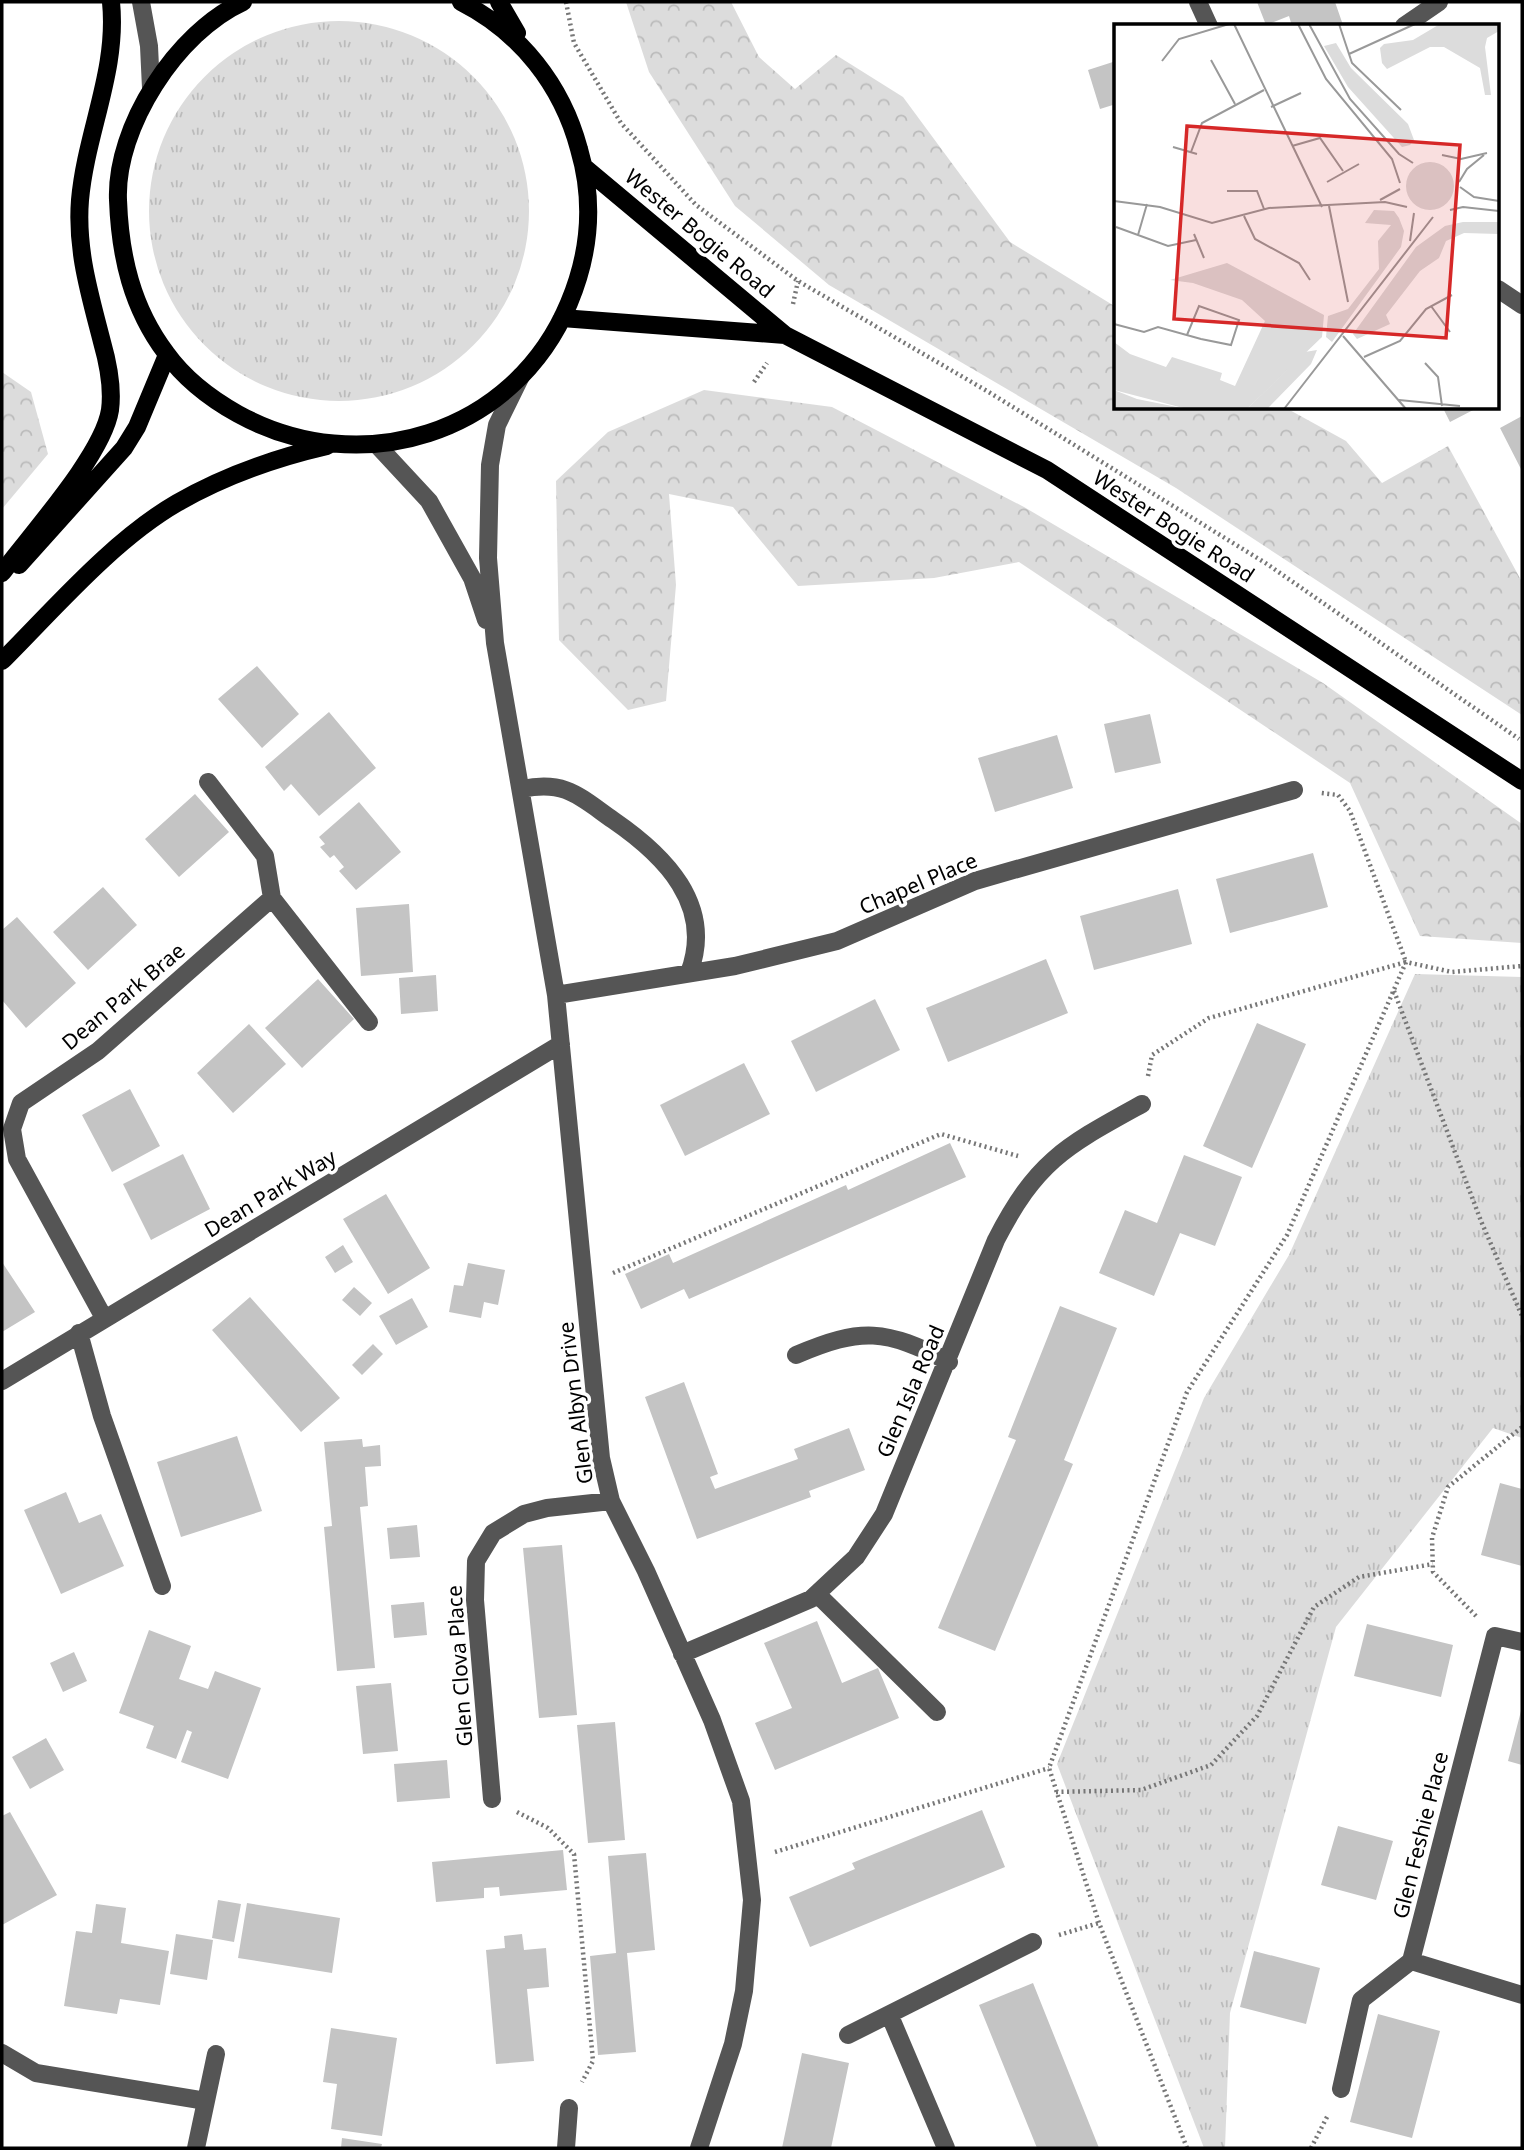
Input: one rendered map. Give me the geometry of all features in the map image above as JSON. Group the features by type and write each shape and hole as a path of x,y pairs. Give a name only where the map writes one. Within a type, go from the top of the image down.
{"main road":[{"path":"2,573 102,438 110,408 109,372 83,268 79,236 85,167 113,43 111,2"},
{"path":"243,2 189,40 151,88 128,139 118,195 121,252 138,306 167,355 212,400 269,431 331,445 377,445 417,438 455,423 490,402 521,376 544,349 578,282 586,244 588,205 584,167 573,125 553,85 500,9 499,2"},
{"path":"461,2 482,12 522,45 553,85"},
{"name":"Wester Bogie Road","path":"584,167 786,335 1046,470 1522,781"},
{"name":"Wester Bogie Road","path":"562,318 786,335"},
{"path":"2,582 46,539 124,448 137,427 167,355"},
{"path":"2,661 117,549 175,504 213,484 281,457 331,445"}],"street":[{"path":"141,2 149,46 151,88"},
{"path":"1198,2 1208,24"},
{"path":"1407,24 1438,2"},
{"path":"1500,290 1522,305"},
{"path":"495,643 488,558 490,465 497,425 521,376"},
{"path":"377,445 429,501 472,578 495,643"},
{"name":"Glen Albyn Drive","path":"495,643 556,995 601,1458 611,1501 646,1571 712,1720 741,1801 752,1900 744,1991 733,2044 699,2148"},
{"path":"208,782 265,856 272,898 369,1021"},
{"path":"522,789 552,785 576,794 651,847 669,867 685,894 695,924 696,955 690,973"},
{"name":"Chapel Place","path":"556,995 735,966 837,941 975,881 1294,790"},
{"name":"Dean Park Brae","path":"104,1318 17,1159 12,1129 21,1102 98,1051 272,898"},
{"name":"Dean Park Way","path":"2,1381 561,1044"},
{"name":"Glen Isla Road","path":"682,1654 783,1612 817,1594 856,1557 884,1514 949,1362 996,1240 1017,1199 1046,1164 1077,1140 1142,1104"},
{"path":"79,1334 102,1416 162,1586"},
{"path":"796,1355 853,1334 876,1335 916,1345 949,1362"},
{"name":"Glen Clova Place","path":"492,1799 475,1600 476,1561 501,1525 524,1514 547,1508 611,1501"},
{"path":"817,1594 937,1712"},
{"path":"1495,1636 1522,1642"},
{"name":"Glen Feshie Place","path":"1411,1961 1495,1636"},
{"path":"848,2035 1033,1942"},
{"path":"1341,2089 1361,2000 1411,1961 1522,1995"},
{"path":"890,2015 947,2148"},
{"path":"2,2053 36,2073 206,2101"},
{"path":"196,2148 216,2054"},
{"path":"566,2148 569,2108"}],"path":[{"path":"566,2 574,43 621,123 696,205 798,281 987,391 1267,564 1522,742"},
{"path":"1187,2148 1099,1923 1049,1768 1187,1392 1287,1235 1406,962 1350,811 1338,795"},
{"path":"1142,1104 1152,1055 1209,1018 1406,962 1452,972 1522,966"},
{"path":"1393,990 1481,1221 1522,1316"},
{"path":"584,1286 941,1134 1046,1164"},
{"path":"1495,1636 1433,1572 1432,1538 1448,1487 1522,1427"},
{"path":"1056,1792 1141,1790 1211,1765 1258,1716 1314,1607 1359,1577 1433,1564"},
{"path":"747,1860 1049,1768"},
{"path":"492,1799 548,1828 574,1854 593,2061 569,2108"},
{"path":"1033,1942 1099,1923"},
{"path":"1311,2148 1341,2089"}],"green space":[{"path":"626,2 731,2 759,57 795,89 836,55 903,97 1010,242 1114,306 1114,410 1290,410 1346,441 1382,483 1448,446 1522,582 1522,715 1176,488 829,285 735,206 649,72"},
{"path":"339,21 376,25 412,35 460,64 486,90 515,138 525,174 529,211 525,248 515,284 486,332 460,358 412,387 376,397 339,401 302,397 266,387 218,358 192,332 163,284 153,248 149,211 153,174 163,138 192,90 218,64 266,35 302,25"},
{"path":"2,372 31,392 48,454 2,509"},
{"path":"704,390 832,407 1024,507 1323,683 1522,824 1522,943 1420,936 1350,783 1019,562 934,578 798,586 733,507 669,494 676,585 666,701 628,710 559,640 556,481 608,432"},
{"path":"1415,974 1522,977 1522,1438 1493,1428 1336,1627 1230,2013 1225,2148 1204,2148 1057,1764 1204,1398 1289,1255"}],"building":[{"path":"1257,2 1335,2 1343,24 1291,24 1289,16 1266,24"},
{"path":"1114,62 1114,105 1100,109 1088,70"},
{"path":"1444,410 1473,410 1450,422"},
{"path":"1522,416 1522,471 1500,428"},
{"path":"257,666 299,714 262,748 218,699"},
{"path":"329,712 376,768 319,816 291,784 284,791 265,767"},
{"path":"1150,714 1161,763 1115,773 1104,724"},
{"path":"1057,735 1073,788 995,812 978,758"},
{"path":"195,794 229,832 179,877 145,839"},
{"path":"359,802 401,852 356,890 339,871 344,867 334,855 330,858 320,847 325,844 319,837"},
{"path":"1313,853 1328,907 1230,933 1216,879"},
{"path":"103,887 137,925 88,970 53,932"},
{"path":"1178,889 1192,944 1094,970 1080,916"},
{"path":"409,904 413,972 361,976 356,908"},
{"path":"17,917 76,983 26,1028 2,1000 2,930"},
{"path":"1046,959 1068,1013 948,1062 926,1008"},
{"path":"436,975 438,1011 401,1014 399,978"},
{"path":"318,979 354,1019 302,1068 265,1028"},
{"path":"875,999 900,1050 816,1092 791,1041"},
{"path":"1257,1023 1306,1044 1252,1168 1203,1146"},
{"path":"249,1024 286,1064 233,1113 197,1073"},
{"path":"744,1063 770,1114 685,1156 660,1105"},
{"path":"130,1089 160,1146 112,1172 82,1115"},
{"path":"950,1143 966,1177 689,1299 684,1289 641,1309 625,1274 669,1254 673,1263 846,1185 848,1190"},
{"path":"183,1154 210,1209 151,1240 123,1184"},
{"path":"1184,1155 1242,1177 1215,1246 1180,1233 1154,1296 1099,1273 1125,1210 1157,1223"},
{"path":"386,1194 430,1268 388,1294 343,1219"},
{"path":"343,1245 353,1262 335,1273 325,1257"},
{"path":"2,1262 35,1312 2,1332"},
{"path":"468,1263 505,1270 498,1305 484,1302 481,1318 449,1312 454,1285 463,1286"},
{"path":"354,1287 372,1303 360,1316 342,1300"},
{"path":"250,1297 340,1398 301,1432 212,1330"},
{"path":"412,1298 428,1327 396,1345 379,1316"},
{"path":"1060,1306 1117,1328 1064,1460 1073,1464 995,1651 938,1628 1016,1440 1008,1437"},
{"path":"373,1344 383,1354 362,1375 352,1365"},
{"path":"684,1382 718,1474 710,1477 715,1489 798,1459 794,1449 849,1428 865,1470 809,1491 811,1497 697,1539 645,1397"},
{"path":"237,1436 262,1511 181,1537 157,1462"},
{"path":"362,1439 363,1447 380,1445 381,1466 365,1467 368,1506 360,1507 375,1668 337,1671 324,1527 332,1526 324,1442"},
{"path":"1500,1483 1522,1489 1522,1566 1481,1555"},
{"path":"66,1492 79,1523 101,1514 124,1566 61,1594 24,1510"},
{"path":"417,1525 420,1557 390,1559 387,1528"},
{"path":"562,1545 577,1715 539,1718 523,1548"},
{"path":"424,1602 427,1635 394,1638 391,1605"},
{"path":"817,1621 842,1683 878,1668 899,1718 775,1770 755,1723 792,1708 764,1643"},
{"path":"1367,1624 1453,1645 1441,1697 1354,1676"},
{"path":"149,1630 191,1646 179,1679 208,1689 215,1671 261,1688 228,1779 181,1762 192,1732 187,1730 176,1759 146,1748 154,1726 119,1713"},
{"path":"74,1652 87,1681 63,1692 50,1663"},
{"path":"391,1683 398,1751 363,1754 356,1686"},
{"path":"1522,1711 1522,1765 1508,1761"},
{"path":"615,1722 625,1840 588,1843 577,1725"},
{"path":"46,1738 64,1770 30,1789 12,1757"},
{"path":"447,1760 450,1798 397,1802 394,1764"},
{"path":"982,1810 1005,1867 810,1947 789,1897 855,1869 852,1863"},
{"path":"10,1812 57,1895 2,1925 2,1816"},
{"path":"1338,1826 1393,1841 1376,1900 1321,1885"},
{"path":"563,1850 567,1890 500,1896 499,1887 484,1888 484,1898 436,1902 432,1862"},
{"path":"646,1853 655,1950 627,1953 636,2052 598,2055 590,1956 616,1953 608,1856"},
{"path":"218,1900 241,1904 234,1942 212,1938"},
{"path":"247,1903 340,1918 332,1973 238,1958"},
{"path":"96,1904 126,1908 121,1943 169,1951 160,2005 120,1999 117,2014 64,2006 76,1931 92,1933"},
{"path":"176,1934 213,1940 207,1980 170,1974"},
{"path":"522,1934 524,1950 546,1948 549,1987 527,1989 534,2061 496,2064 486,1950 505,1948 504,1936"},
{"path":"1254,1951 1320,1968 1306,2024 1240,2007"},
{"path":"1033,1983 1099,2148 1037,2148 979,2005"},
{"path":"1378,2014 1440,2031 1412,2138 1350,2122"},
{"path":"331,2028 397,2038 382,2136 331,2129 337,2084 323,2082"},
{"path":"802,2053 849,2063 831,2148 782,2148"},
{"path":"342,2138 382,2144 381,2148 341,2148"}]}
